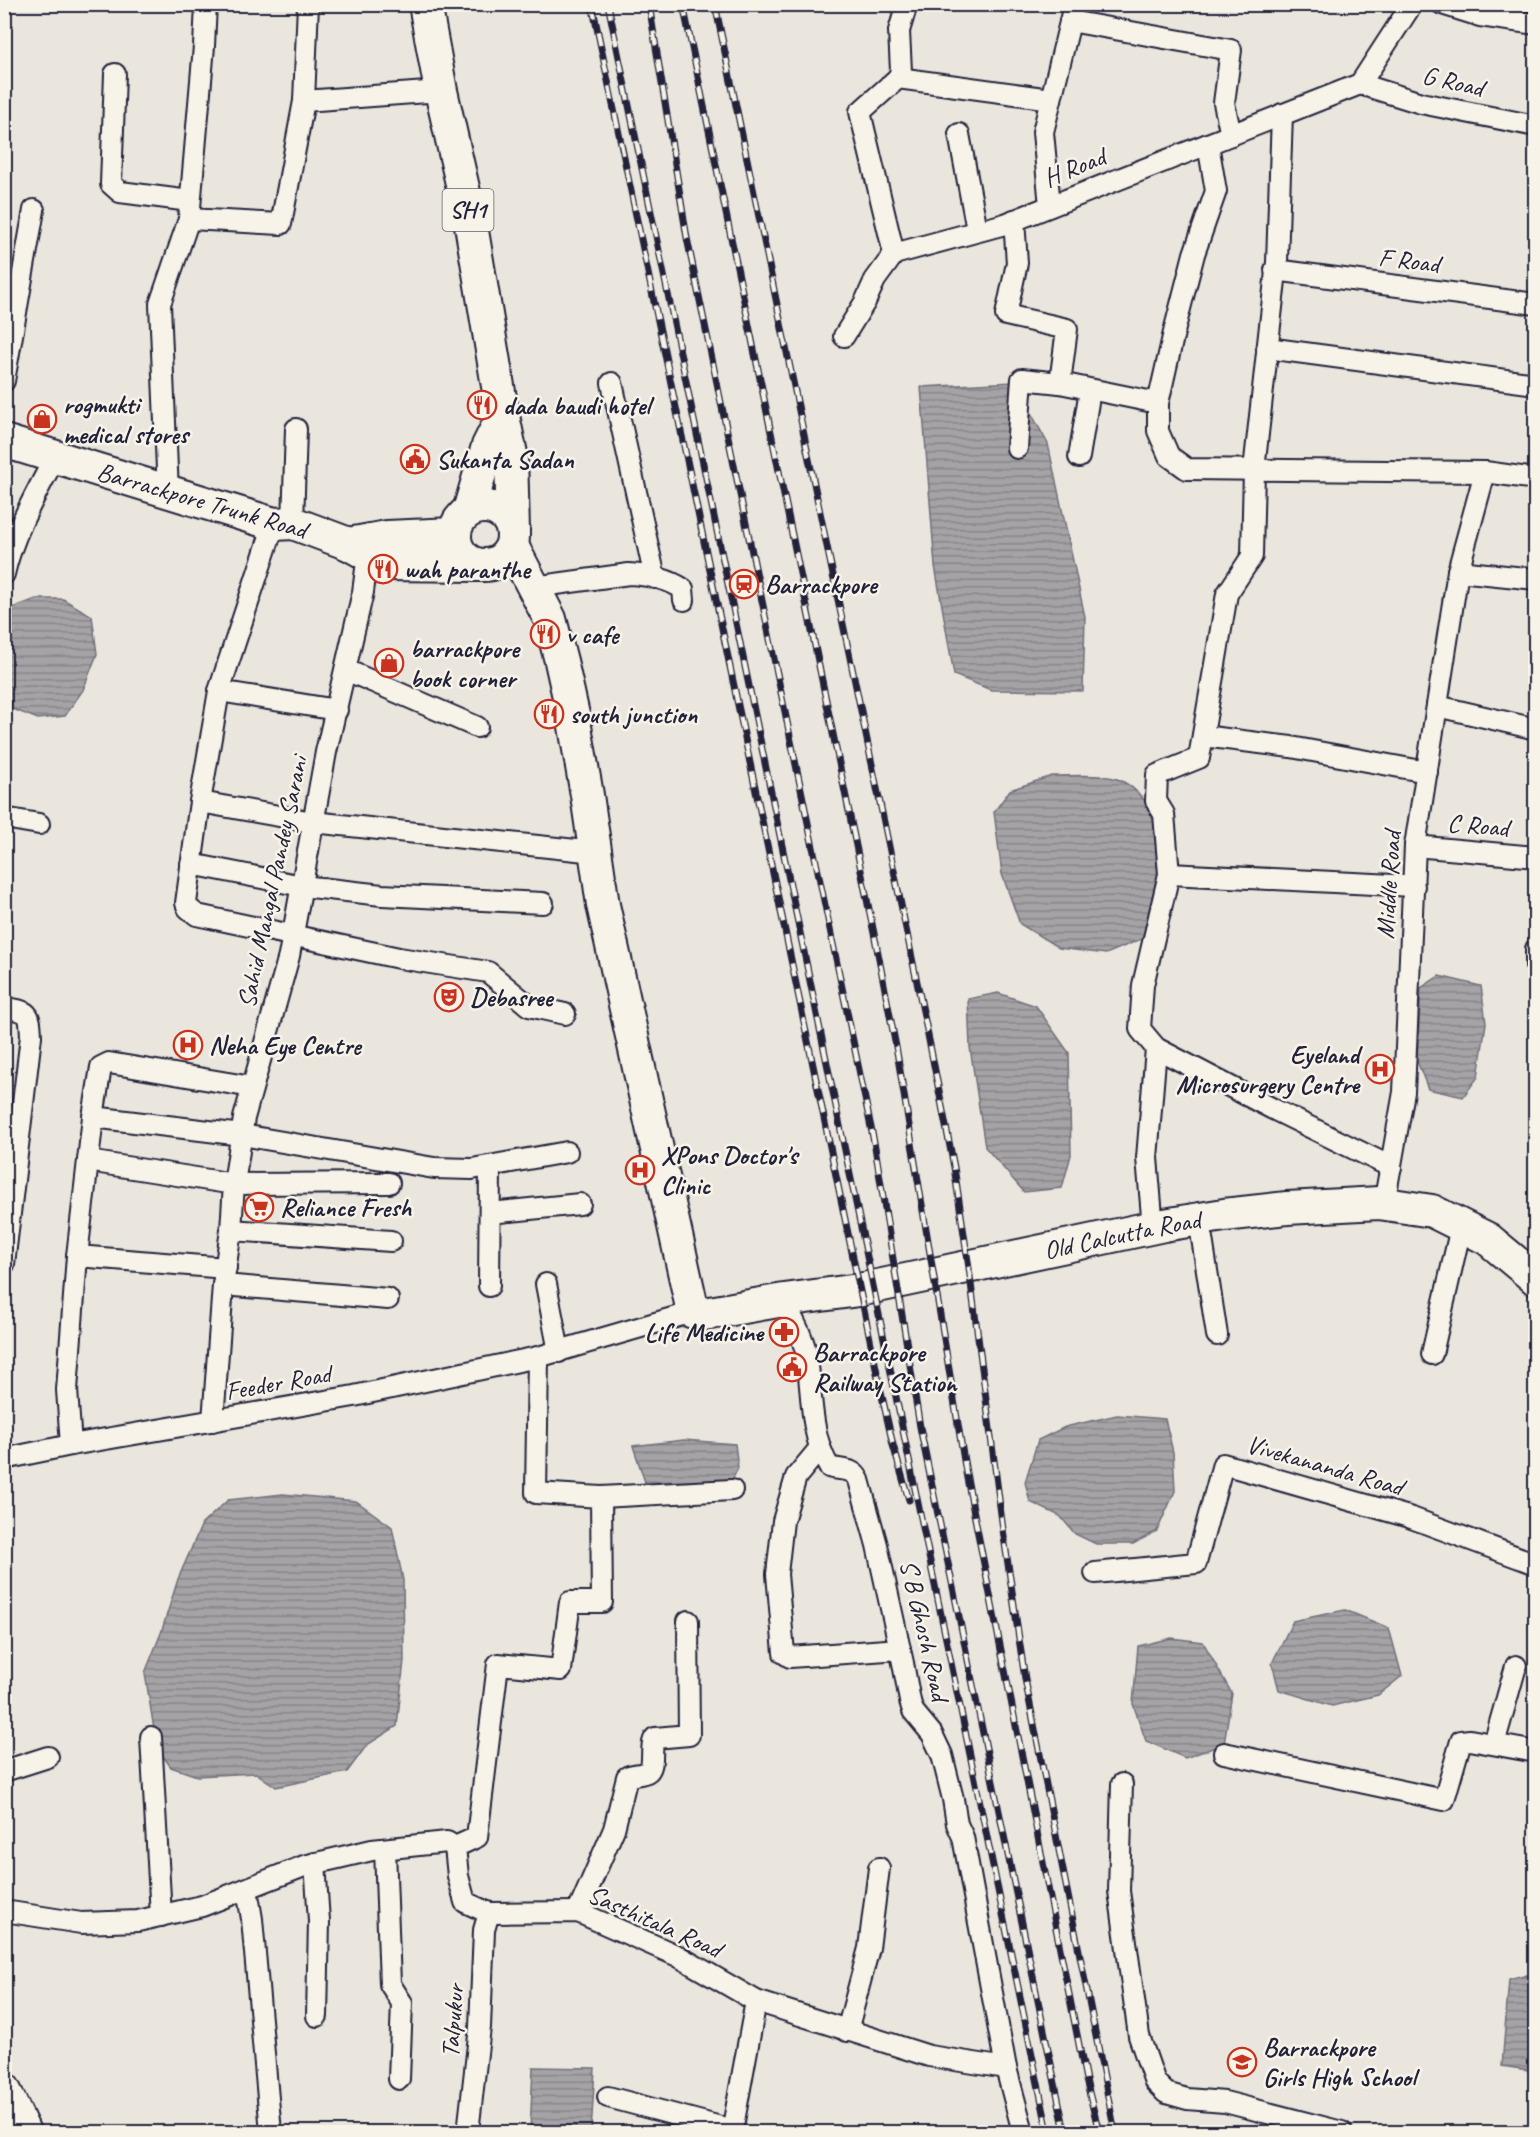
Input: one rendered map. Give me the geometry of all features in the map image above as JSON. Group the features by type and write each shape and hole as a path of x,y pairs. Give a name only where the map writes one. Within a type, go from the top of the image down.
{"main road":[{"name":"SH1","path":"425,4 441,91 470,219 511,454 513,539"},
{"path":"478,565 465,559 457,548 462,523 488,446 503,417"},
{"name":"Barrackpore Trunk Road","path":"4,441 168,493 362,546 386,564 491,565 505,558 513,539 507,518 497,510 482,507 462,523 387,537 362,546"},
{"path":"513,539 550,619 573,715 603,905 693,1312"},
{"name":"Old Calcutta Road","path":"693,1312 704,1314 859,1290 1199,1219 1287,1208 1384,1204 1432,1211 1488,1239 1536,1279"},
{"path":"4,2089 24,2133"}],"street":[{"path":"168,493 160,304 190,210 206,4"},
{"path":"115,74 111,184 120,192 190,210 281,224 304,101 308,4"},
{"path":"844,336 865,302 875,280 894,254 860,112 898,78 901,71 899,32 907,4"},
{"path":"1360,84 1412,4"},
{"path":"1442,4 1480,16 1536,24"},
{"path":"1050,206 1043,132 1071,13 1231,50 1224,103 1231,135"},
{"path":"898,78 1051,99"},
{"name":"H Road","path":"894,254 1014,220 1360,84"},
{"name":"G Road","path":"1360,84 1421,103 1536,126"},
{"path":"304,101 441,91"},
{"path":"1282,114 1275,270 1254,470 1252,556 1227,594 1199,758 1157,775 1156,801 1164,814 1168,874 1143,985 1140,1029 1156,1048 1391,1167"},
{"path":"959,134 977,231"},
{"path":"1208,144 1216,191 1194,254 1158,403 1158,431 1169,456 1187,469 1485,472 1536,479"},
{"path":"4,381 34,210"},
{"path":"1014,220 1017,263 1006,315 1067,329 1060,383"},
{"name":"F Road","path":"1275,270 1536,304"},
{"path":"1267,348 1536,384"},
{"path":"1017,448 1022,379 1060,383 1158,403"},
{"path":"612,383 655,578"},
{"path":"1079,457 1090,390"},
{"path":"296,429 284,523 219,691 186,903 191,912 198,915 399,958 488,972 529,1006 565,1014"},
{"path":"4,574 28,509 55,457"},
{"name":"Middle Road","path":"1384,1204 1404,1092 1415,846 1458,571 1485,472"},
{"name":"Sahid Mangal Pandey Sarani","path":"213,1421 224,1277 244,1118 289,956 326,752 363,592 362,546"},
{"path":"1458,571 1536,579"},
{"path":"534,587 628,574 672,581 683,589 684,600"},
{"path":"345,674 353,674 477,727"},
{"path":"219,691 337,710"},
{"path":"1437,706 1536,729"},
{"path":"1203,736 1291,747 1427,772"},
{"path":"200,802 313,822 596,852"},
{"path":"4,818 39,824"},
{"name":"C Road","path":"1415,846 1536,857"},
{"path":"191,864 302,886 382,895 543,903"},
{"path":"1168,874 1414,886"},
{"path":"1536,949 1536,965"},
{"path":"4,1008 24,1010 30,1018 30,1036 4,1264"},
{"path":"1153,1228 1147,1158 1156,1048"},
{"path":"71,1445 67,1390 77,1256 100,1067 106,1063 252,1087"},
{"path":"93,1118 242,1135 434,1168 472,1169 567,1152"},
{"path":"88,1161 234,1184 389,1183"},
{"path":"489,1287 490,1166"},
{"path":"490,1214 580,1204"},
{"path":"1199,1219 1217,1335"},
{"path":"1432,1354 1461,1227"},
{"path":"231,1230 391,1241"},
{"path":"77,1256 127,1258 224,1277 388,1299"},
{"path":"546,1284 559,1352"},
{"path":"784,1300 802,1338 807,1356 807,1373 820,1448 796,1477 783,1521 777,1574 784,1653 790,1656 900,1648"},
{"name":"Feeder Road","path":"4,1459 71,1445 354,1396 538,1357 693,1312"},
{"path":"538,1357 536,1493 601,1497 732,1490"},
{"name":"S B Ghosh Road","path":"820,1448 829,1467 856,1473 859,1480 869,1512 913,1711 932,1734 942,1755 957,1824 963,1837 1006,2068 1023,2133"},
{"name":"Vivekananda Road","path":"1095,1573 1196,1563 1223,1464 1409,1517 1536,1564"},
{"path":"455,1847 477,1837 498,1664 561,1670 570,1602 602,1602 601,1497"},
{"path":"578,1912 614,1829 627,1777 651,1768 652,1743 655,1738 689,1735 688,1621"},
{"path":"1494,1744 1516,1666"},
{"path":"151,1737 160,1916"},
{"path":"1224,1753 1444,1800 1461,1741 1470,1740 1536,1752"},
{"path":"4,1771 48,1757"},
{"path":"1122,1784 1119,1891 1139,2036 1155,2082 1166,2094 1187,2099 1225,2102 1342,2133"},
{"path":"4,1911 81,1923 138,1921 202,1906 315,1863 372,1850 447,1842 455,1847"},
{"path":"455,1847 458,1876 465,1902 489,1913"},
{"path":"385,1849 390,1983 402,2003 399,2079"},
{"path":"315,1863 319,1921 317,2016"},
{"path":"847,2031 869,1948 879,1868"},
{"path":"247,1889 252,1919 271,2133"},
{"name":"Sasthitala Road","path":"489,1913 578,1912 678,1956 756,2001 938,2058 1006,2068"},
{"name":"Talpukur","path":"468,2133 480,2026 484,1930 489,1913"},
{"path":"608,2097 732,2131 756,2001"}],"shaded area":[{"path":"1014,382 1048,444 1085,617 1083,691 991,690 954,675 935,566 921,387"},
{"path":"36,599 63,599 92,616 97,654 83,690 65,716 38,719 10,708 5,692 4,624 12,608"},
{"path":"1052,776 1098,776 1122,781 1142,798 1167,834 1151,935 1106,954 1059,948 1020,924 1002,874 994,812 1010,790"},
{"path":"1439,976 1481,986 1486,1023 1478,1077 1463,1097 1428,1089 1417,1061 1421,988"},
{"path":"998,993 1036,1006 1069,1053 1071,1155 1062,1188 1024,1192 985,1147 970,1047 968,999"},
{"path":"1117,1415 1165,1419 1173,1452 1175,1491 1157,1531 1133,1544 1096,1544 1075,1534 1060,1516 1030,1502 1025,1482 1038,1440 1065,1427"},
{"path":"684,1440 735,1444 738,1468 726,1492 646,1485 633,1446"},
{"path":"283,1494 356,1501 392,1527 403,1580 404,1660 397,1726 367,1745 347,1772 276,1787 256,1773 197,1776 171,1767 157,1748 145,1673 161,1633 178,1579 202,1524 228,1500"},
{"path":"1345,1610 1389,1628 1402,1676 1378,1695 1332,1706 1279,1690 1272,1663 1293,1621"},
{"path":"1171,1638 1203,1642 1232,1694 1224,1744 1185,1758 1146,1741 1133,1704 1138,1646"},
{"path":"1527,1974 1535,1975 1535,2071 1502,2066 1509,1979"},
{"path":"533,2067 595,2068 591,2132 530,2132"}],"railway":[{"path":"592,4 880,1387 893,1445 909,1500"},
{"path":"608,4 1048,2132"},
{"path":"649,4 687,238 875,1147 920,1427 1065,2132"},
{"path":"683,4 877,948 897,1052 966,1473 1086,2080 1099,2132"},
{"path":"715,4 954,1167 1025,1679 1115,2132"}],"place":[{"name":"dada baudi hotel","path":"482,405"},
{"name":"rogmukti medical stores","path":"42,419"},
{"name":"Sukanta Sadan","path":"415,459"},
{"name":"wah paranthe","path":"383,569"},
{"name":"Barrackpore","path":"744,584"},
{"name":"v cafe","path":"545,634"},
{"name":"barrackpore book corner","path":"389,663"},
{"name":"south junction","path":"549,714"},
{"name":"Debasree","path":"449,997"},
{"name":"Neha Eye Centre","path":"188,1045"},
{"name":"Eyeland Microsurgery Centre","path":"1380,1069"},
{"name":"XPons Doctor's Clinic","path":"640,1170"},
{"name":"Reliance Fresh","path":"259,1207"},
{"name":"Life Medicine","path":"784,1332"},
{"name":"Barrackpore Railway Station","path":"792,1367"},
{"name":"Barrackpore Girls High School","path":"1242,2062"}]}
